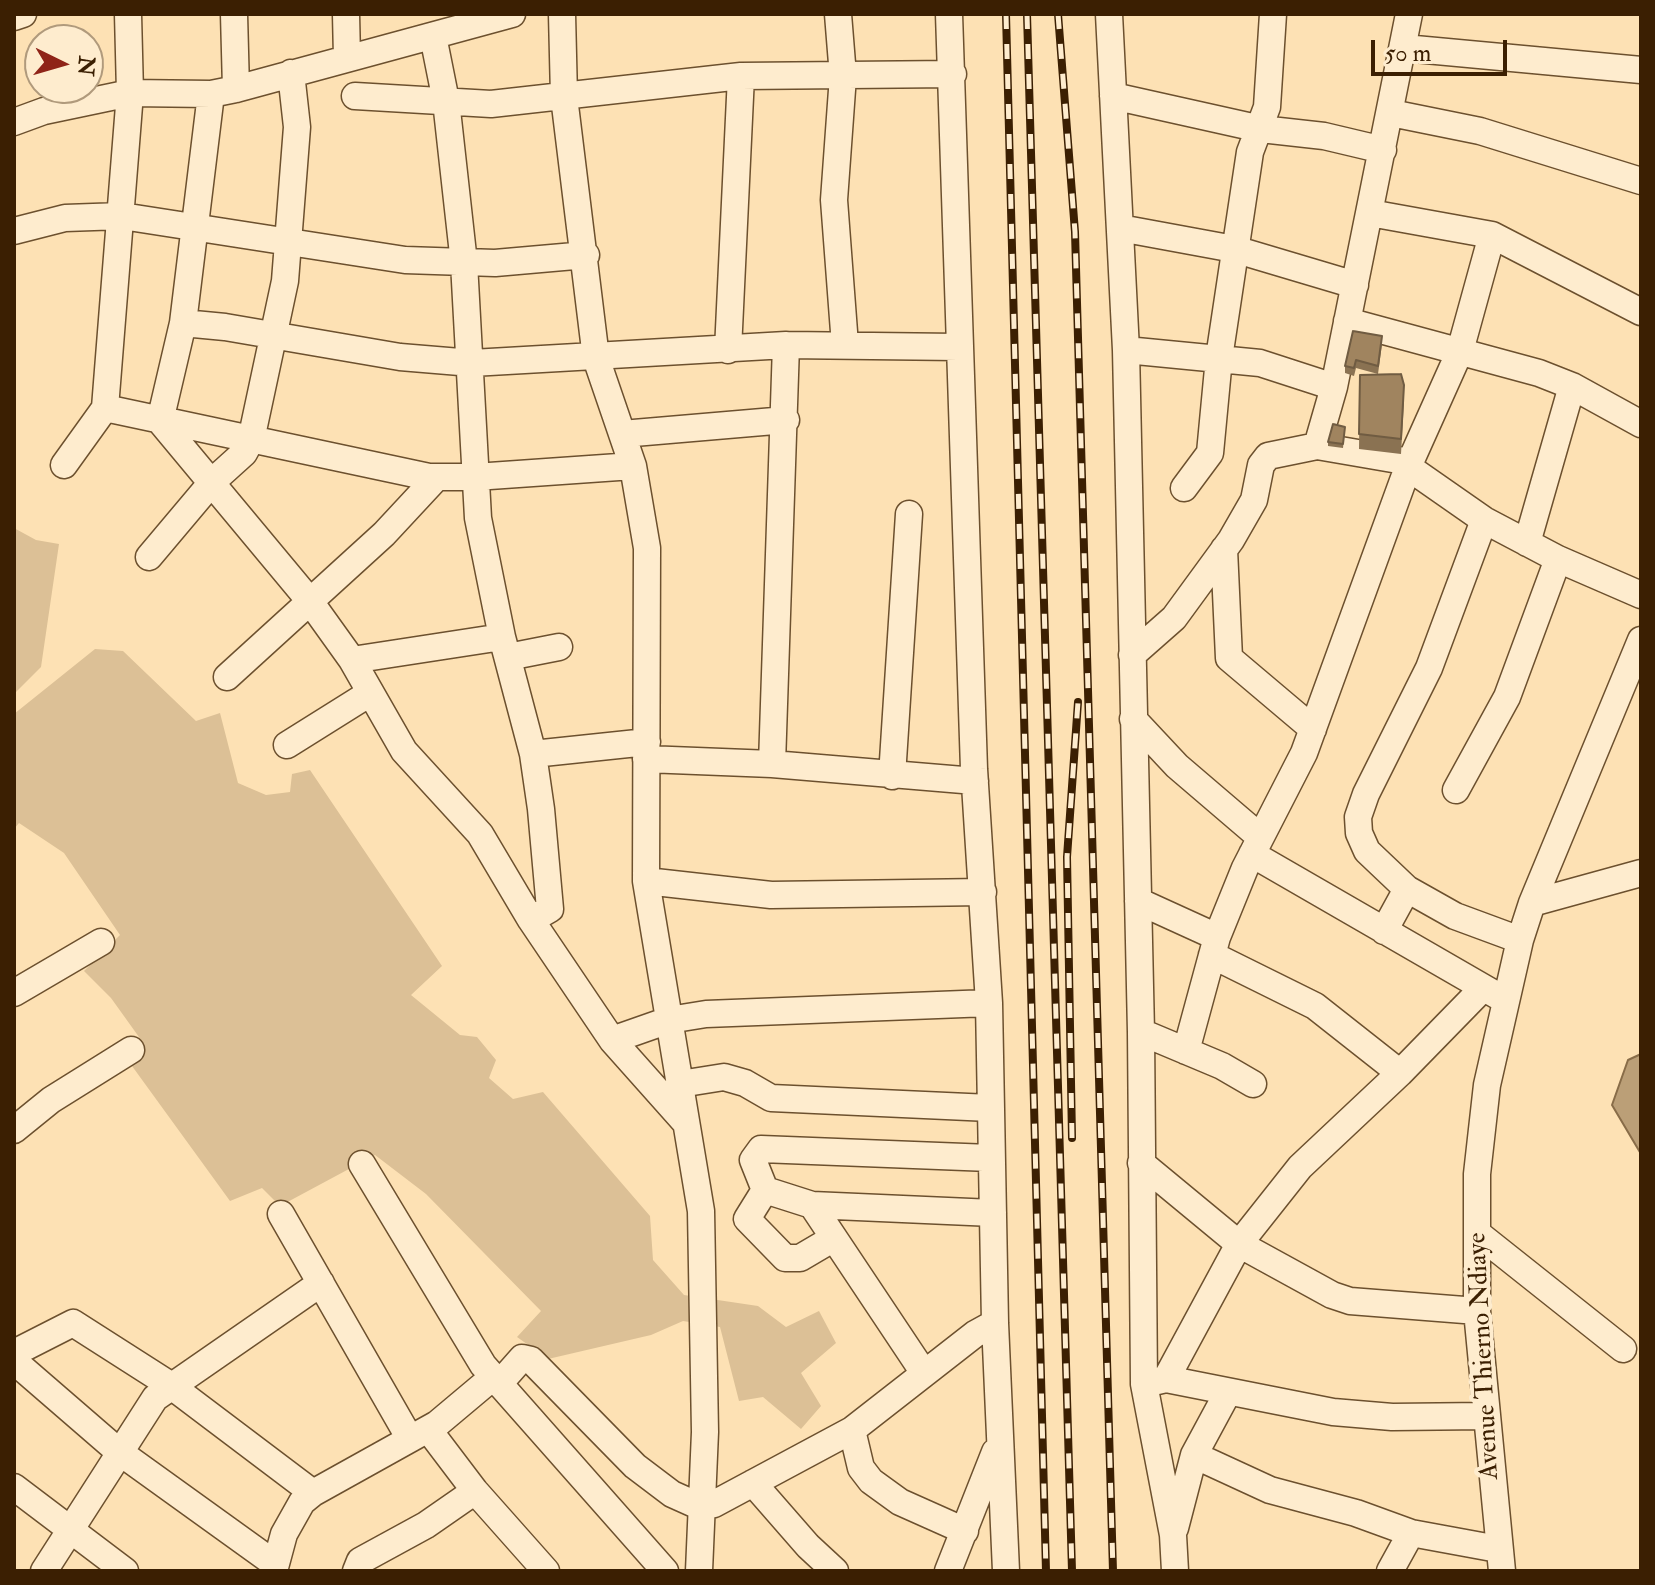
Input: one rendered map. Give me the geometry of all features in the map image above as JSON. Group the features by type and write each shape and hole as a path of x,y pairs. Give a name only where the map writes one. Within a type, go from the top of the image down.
{"street":[{"path":"14,17 23,14"},
{"path":"64,465 105,408 130,93 128,14"},
{"path":"160,421 183,323 196,226 224,92 234,14"},
{"path":"346,14 347,58"},
{"path":"14,122 44,111 130,93 224,92 448,27 512,14"},
{"path":"562,14 564,97 586,255 596,358 633,466 647,548 646,881 701,1211 705,1432 699,1571"},
{"path":"838,14 843,76 834,200 845,345"},
{"path":"949,14 975,781 989,1003 990,1158 1006,1571"},
{"path":"1109,14 1126,350 1141,1032 1141,1163 1155,1382 1175,1571"},
{"path":"1184,488 1210,453 1234,249 1250,152 1267,107 1273,14"},
{"path":"1317,446 1334,387 1404,48 1401,15"},
{"path":"448,27 446,101 472,363 478,518 505,647 533,754 551,906 548,912 531,920"},
{"path":"1404,48 1641,70"},
{"path":"149,557 213,481 244,453 251,440 276,335 290,241 297,127 291,73"},
{"path":"355,96 491,104 741,76 953,74"},
{"path":"728,350 741,76"},
{"path":"1113,96 1261,129 1324,136 1383,150"},
{"path":"1391,113 1480,131 1641,181"},
{"path":"1370,213 1492,235 1641,312"},
{"path":"14,231 65,218 122,216 405,260 464,263 586,255"},
{"path":"1120,228 1234,249 1355,285"},
{"path":"1186,1051 1214,946 1256,845 1313,729 1409,464 1460,351 1492,235"},
{"path":"1347,321 1530,370 1572,386 1641,424"},
{"path":"183,323 276,335 400,357 472,363 786,345 958,347"},
{"path":"772,764 786,420 786,345"},
{"path":"1126,350 1219,358 1284,368 1334,387"},
{"path":"1527,543 1572,386"},
{"path":"105,408 437,477 633,466"},
{"path":"622,434 786,420"},
{"path":"160,421 309,600 352,660 415,766 480,834 531,920 612,1040 685,1122"},
{"path":"1132,655 1174,618 1224,549 1254,500 1264,459 1275,453 1317,446 1409,464 1484,520 1558,559 1641,595"},
{"path":"227,677 384,534 437,477"},
{"path":"892,776 909,514"},
{"path":"1484,520 1429,668 1366,794 1358,817 1359,833 1367,851 1407,889 1455,916 1520,940"},
{"path":"1224,549 1229,658 1313,729"},
{"path":"1456,790 1507,697 1558,559"},
{"name":"Avenue Thierno Ndiaye","path":"1500,1560 1477,1311 1480,1137 1494,994 1520,940 1532,903 1641,640"},
{"path":"352,660 505,647 559,647"},
{"path":"287,745 370,693"},
{"path":"1133,719 1256,845 1384,931 1494,994 1400,1073 1300,1167 1239,1244 1155,1382"},
{"path":"533,754 646,751 892,776 975,781"},
{"path":"1532,903 1641,873"},
{"path":"646,881 771,895 983,892"},
{"path":"1384,931 1407,889"},
{"path":"1138,901 1315,1006 1400,1073"},
{"path":"14,993 101,942"},
{"path":"612,1040 669,1020 719,1013 989,1003"},
{"path":"1141,1032 1253,1084"},
{"path":"19,1114 131,1050"},
{"path":"680,1084 724,1077 745,1083 771,1098 990,1108"},
{"path":"990,1158 761,1149 754,1155 754,1165 765,1190 812,1205 993,1213"},
{"path":"1141,1163 1239,1244 1350,1301 1477,1311"},
{"path":"362,1164 496,1380 665,1571"},
{"path":"765,1190 747,1219 785,1258 800,1258 834,1238"},
{"path":"812,1205 924,1373"},
{"path":"281,1214 321,1283 419,1434 546,1571"},
{"path":"1477,1233 1623,1349"},
{"path":"44,1571 118,1451 155,1398 321,1283"},
{"path":"14,1353 73,1323 170,1385 313,1493"},
{"path":"14,1361 118,1451 275,1567 293,1514 313,1493 419,1434 522,1358 531,1360 635,1466 672,1494 701,1507 714,1504 852,1430 924,1373 995,1323"},
{"path":"1155,1382 1363,1415 1485,1416"},
{"path":"1173,1535 1194,1455 1228,1392"},
{"path":"852,1430 861,1468 871,1481 900,1502 965,1531"},
{"path":"948,1571 1001,1437"},
{"path":"1194,1455 1249,1482 1500,1560"},
{"path":"753,1483 808,1546 835,1571"},
{"path":"14,1487 125,1571"},
{"path":"356,1571 360,1561 426,1525 475,1491"},
{"path":"1390,1571 1411,1533"}],"shaded area":[{"path":"14,528 36,540 59,544 41,667 14,694"},
{"path":"95,649 123,651 196,721 220,713 238,783 266,795 290,792 292,774 310,770 442,966 411,995 460,1035 477,1037 496,1060 489,1078 513,1099 543,1092 650,1216 653,1260 684,1295 758,1306 786,1327 819,1311 836,1343 801,1373 821,1406 801,1429 763,1397 739,1401 720,1327 683,1321 651,1335 548,1359 517,1337 541,1311 426,1194 375,1155 280,1206 262,1188 230,1201 132,1066 144,1044 111,998 84,971 120,935 64,853 19,823 14,829 14,714"},
{"path":"1641,1054 1641,1154 1612,1105 1628,1060"}],"building":[{"path":"1353,331 1382,336 1378,366 1356,360 1354,368 1345,366"},
{"path":"1401,374 1404,385 1401,439 1359,434 1360,375"},
{"path":"1333,424 1345,427 1343,444 1328,442"}],"railway":[{"path":"1006,14 1046,1571"},
{"path":"1027,14 1072,1571"},
{"path":"1058,14 1075,232 1113,1571"},
{"path":"1072,1138 1067,857 1078,702"}]}
